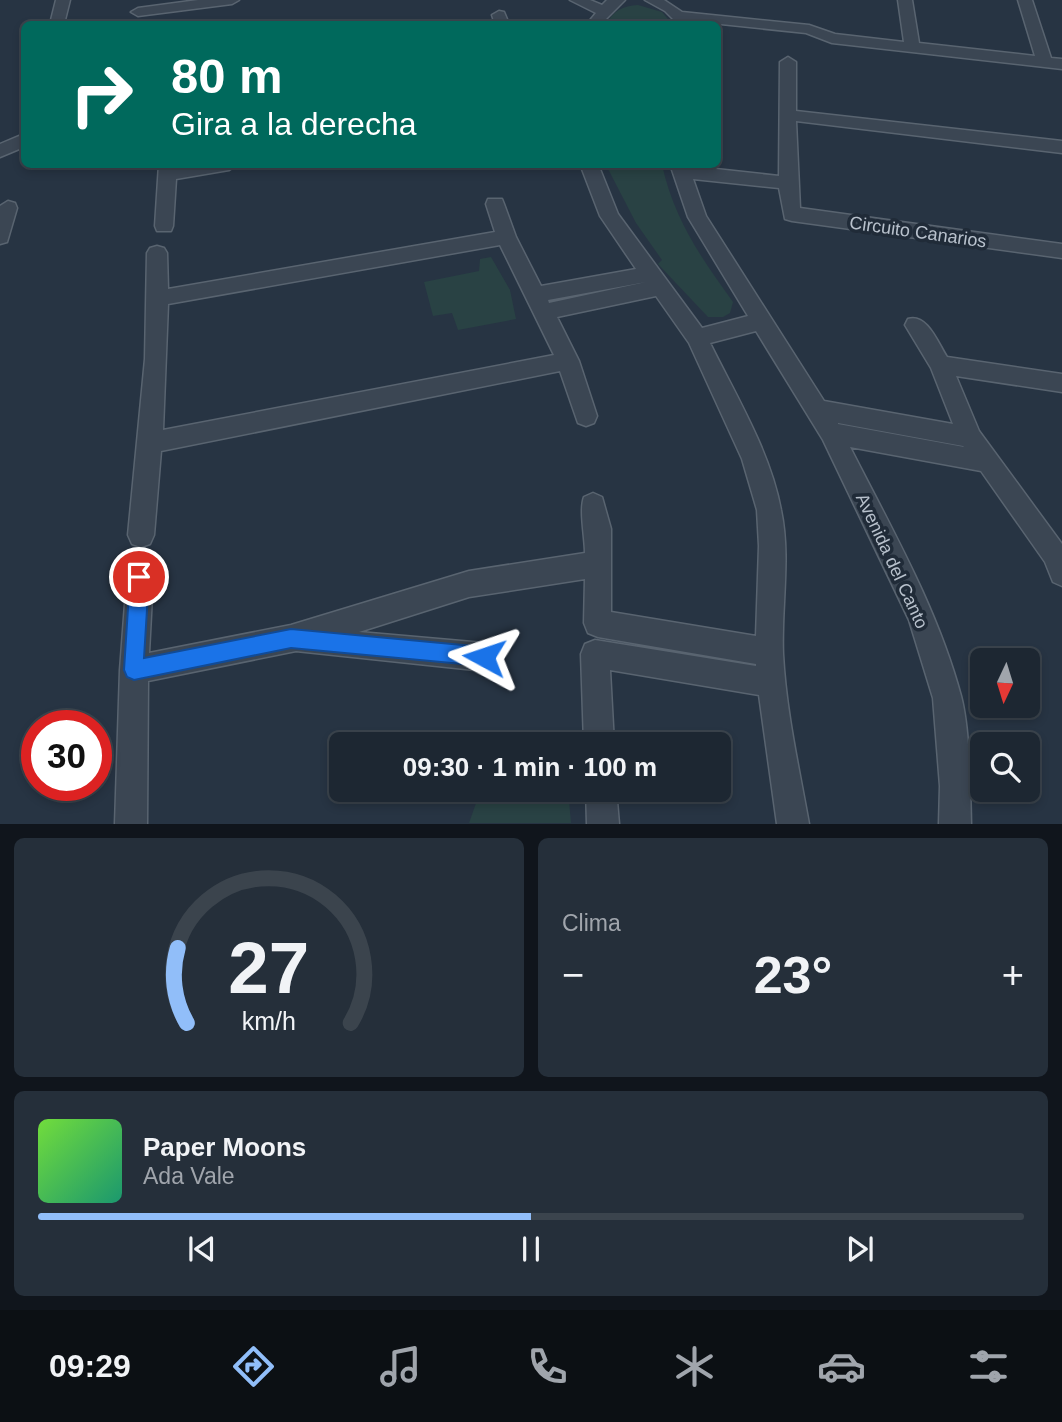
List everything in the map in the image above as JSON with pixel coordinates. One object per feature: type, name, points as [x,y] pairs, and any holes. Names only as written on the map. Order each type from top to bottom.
[{"type":"street","points":[[58,21],[63,0]]},
{"type":"street","points":[[138,12],[177,3],[232,0]]},
{"type":"street","points":[[577,0],[610,3]]},
{"type":"street","points":[[905,0],[912,47]]},
{"type":"street","points":[[1025,0],[1045,62]]},
{"type":"street","points":[[657,1],[683,20]]},
{"type":"street","points":[[596,21],[610,3]]},
{"type":"street","points":[[721,23],[809,29],[832,38]]},
{"type":"street","points":[[721,31],[812,40],[832,38],[1062,64]]},
{"type":"street","points":[[682,174],[789,190],[788,62]]},
{"type":"street","points":[[789,115],[1062,147]]},
{"type":"street","points":[[0,151],[21,141]]},
{"type":"street","points":[[591,168],[609,216],[697,338],[754,459],[769,510],[772,546],[769,652],[771,683],[793,824]]},
{"type":"street","points":[[164,226],[167,169]]},
{"type":"street","name":"Avenida del Canto","points":[[682,174],[697,217],[831,433],[921,616],[947,698],[956,824]]},
{"type":"street","name":"Circuito Canarios","points":[[789,190],[789,209],[792,214],[799,216],[1062,251]]},
{"type":"street","points":[[495,204],[506,237],[568,361],[586,416]]},
{"type":"street","points":[[0,237],[8,208]]},
{"type":"street","points":[[159,298],[506,237]]},
{"type":"street","points":[[141,535],[151,443],[159,298],[157,253]]},
{"type":"street","points":[[539,304],[656,280]]},
{"type":"street","points":[[697,338],[762,321]]},
{"type":"street","points":[[915,325],[940,365],[970,438],[1059,560]]},
{"type":"street","points":[[151,443],[568,361]]},
{"type":"street","points":[[940,365],[1062,383]]},
{"type":"street","points":[[818,411],[970,438]]},
{"type":"street","points":[[831,433],[988,463]]},
{"type":"street","points":[[593,505],[598,529],[598,623],[769,652]]},
{"type":"street","points":[[134,670],[291,639],[468,584],[596,564]]},
{"type":"street","points":[[131,824],[139,577]]},
{"type":"street","points":[[291,639],[484,657]]},
{"type":"street","points":[[598,732],[595,654],[771,683]]},
{"type":"street","points":[[602,802],[603,824]]},
{"type":"green space","points":[[638,5],[662,12],[670,21],[609,21],[619,10]]},
{"type":"green space","points":[[608,168],[663,168],[681,221],[699,253],[733,302],[730,313],[723,317],[708,317],[658,264],[662,260],[636,223]]},
{"type":"green space","points":[[491,257],[510,290],[516,319],[458,330],[452,313],[433,316],[424,282],[479,271],[480,259]]},
{"type":"green space","points":[[476,802],[569,802],[571,823],[469,823]]},
{"type":"route","points":[[139,577],[134,670],[291,639],[484,657]]}]
